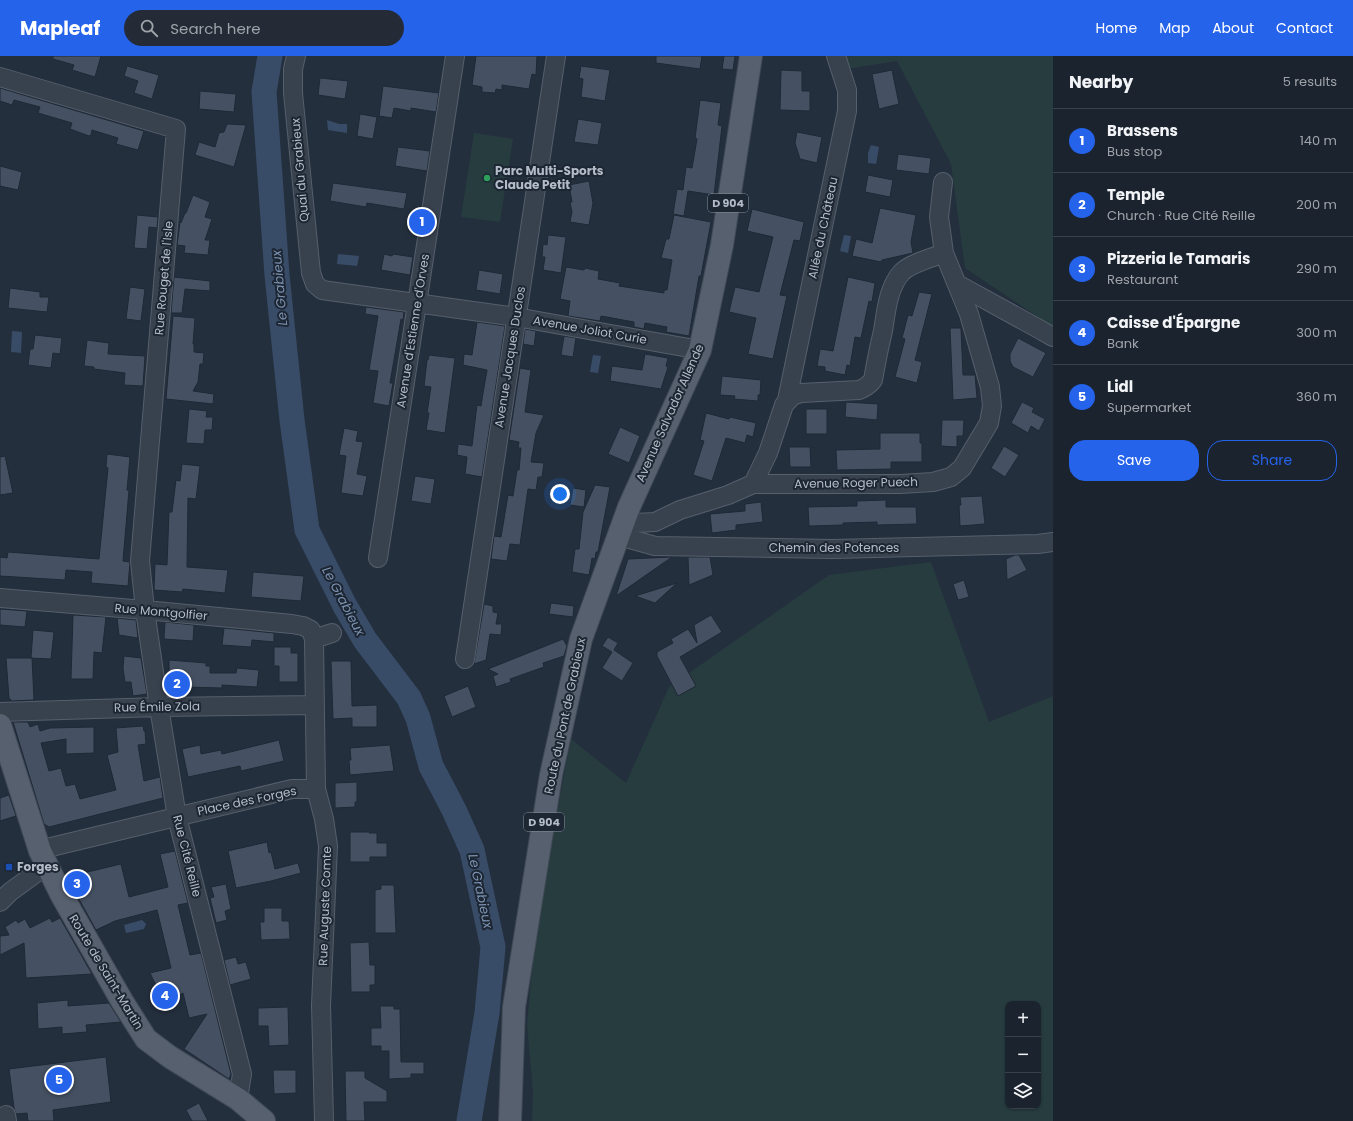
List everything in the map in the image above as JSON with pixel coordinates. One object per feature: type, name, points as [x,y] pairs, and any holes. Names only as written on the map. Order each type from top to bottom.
[{"type":"main road","name":"Avenue Salvador Allende","points":[[619,530],[628,507],[700,350],[722,245],[751,56]]},
{"type":"main road","name":"Route du Pont de Grabieux","points":[[510,1121],[514,1008],[551,775],[581,639],[619,530]]},
{"type":"main road","name":"Route de Saint-Martin","points":[[0,725],[43,858],[61,894],[122,1001],[146,1038],[170,1057],[238,1099],[264,1121]]},
{"type":"street","name":"Quai du Grabieux","points":[[296,56],[293,69],[293,93],[311,273],[315,284]]},
{"type":"street","name":"Avenue d'Estienne d'Orves","points":[[378,558],[455,56]]},
{"type":"street","name":"Avenue Jacques Duclos","points":[[465,659],[556,56]]},
{"type":"street","name":"Allée du Château","points":[[752,484],[768,453],[787,400],[846,111],[847,90],[836,56]]},
{"type":"street","name":"Rue Rouget de l'Isle","points":[[0,77],[176,129],[140,561],[145,610]]},
{"type":"street","name":"Avenue Roger Puech","points":[[619,530],[635,523],[655,522],[680,510],[728,495],[752,484],[901,484],[934,482],[951,477],[962,468],[989,424],[992,406],[990,386],[969,314],[944,253],[939,217],[943,182]]},
{"type":"street","points":[[787,400],[796,394],[859,390],[868,386],[873,380],[888,305],[892,290],[898,278],[902,271],[909,267],[944,253]]},
{"type":"street","name":"Avenue Joliot Curie","points":[[315,284],[322,290],[516,316],[700,350]]},
{"type":"street","points":[[957,284],[1033,325],[1053,338]]},
{"type":"street","name":"Chemin des Potences","points":[[619,530],[630,539],[655,546],[833,550],[1038,544],[1053,542]]},
{"type":"street","name":"Rue Montgolfier","points":[[0,598],[145,610],[303,626],[311,630],[314,639]]},
{"type":"street","name":"Rue Cité Reille","points":[[145,610],[177,817],[242,1074],[238,1099]]},
{"type":"street","points":[[314,639],[332,633]]},
{"type":"street","name":"Rue Auguste Comte","points":[[314,639],[316,789],[324,819],[328,846],[321,1005],[324,1121]]},
{"type":"street","name":"Rue Émile Zola","points":[[0,712],[159,706],[314,705]]},
{"type":"street","name":"Place des Forges","points":[[3,894],[43,858],[47,848],[292,789],[316,789]]},
{"type":"green space","points":[[826,56],[1053,56],[1053,327],[965,268],[951,164],[897,61],[847,69]]},
{"type":"green space","name":"Parc Multi-Sports Claude Petit","points":[[474,133],[513,139],[500,222],[461,217]]},
{"type":"green space","points":[[931,562],[989,722],[1053,696],[1053,1121],[532,1121],[533,1092],[527,1025],[536,923],[571,739],[626,783],[669,687],[829,575]]},
{"type":"water","points":[[327,120],[339,124],[347,124],[347,133],[328,130]]},
{"type":"water","points":[[871,145],[879,147],[876,164],[868,163],[868,153]]},
{"type":"water","points":[[844,235],[851,236],[848,253],[840,251]]},
{"type":"water","points":[[338,254],[359,256],[357,266],[337,264]]},
{"type":"water","points":[[12,331],[22,332],[21,353],[11,352]]},
{"type":"water","points":[[593,355],[601,356],[598,373],[590,372]]},
{"type":"water","points":[[142,920],[146,924],[144,929],[126,933],[124,925]]},
{"type":"building","points":[[53,56],[101,56],[95,77],[72,70],[74,65],[53,59]]},
{"type":"building","points":[[476,56],[537,56],[536,75],[532,74],[529,89],[502,85],[502,90],[496,89],[495,93],[482,92],[482,87],[472,85]]},
{"type":"building","points":[[656,56],[702,56],[700,69],[656,63]]},
{"type":"building","points":[[724,56],[735,56],[733,70],[722,69]]},
{"type":"building","points":[[127,66],[159,75],[152,99],[134,93],[138,81],[124,76]]},
{"type":"building","points":[[581,66],[610,70],[605,101],[581,97],[583,79],[579,78]]},
{"type":"building","points":[[781,70],[802,71],[802,91],[810,91],[810,111],[780,110]]},
{"type":"building","points":[[892,70],[899,104],[879,109],[872,74]]},
{"type":"building","points":[[320,78],[348,81],[345,99],[318,95]]},
{"type":"building","points":[[383,86],[439,93],[436,112],[411,108],[411,111],[394,108],[392,118],[379,116]]},
{"type":"building","points":[[0,88],[144,131],[138,150],[116,144],[118,138],[92,130],[91,135],[89,136],[70,129],[72,123],[38,113],[40,107],[14,100],[12,105],[0,101]]},
{"type":"building","points":[[200,91],[236,94],[234,112],[199,109]]},
{"type":"building","points":[[700,100],[721,103],[718,125],[722,126],[714,195],[688,191],[684,216],[673,214],[677,189],[683,190],[686,167],[692,168],[697,139],[695,138]]},
{"type":"building","points":[[360,114],[377,117],[373,139],[357,136]]},
{"type":"building","points":[[578,119],[602,123],[598,145],[574,142]]},
{"type":"building","points":[[227,124],[246,125],[234,167],[195,155],[199,142],[215,147],[219,133],[224,132]]},
{"type":"building","points":[[797,132],[822,137],[817,163],[800,159],[795,143]]},
{"type":"building","points":[[398,147],[430,151],[427,171],[395,166]]},
{"type":"building","points":[[898,154],[931,158],[929,174],[896,170]]},
{"type":"building","points":[[0,166],[22,172],[18,190],[0,186]]},
{"type":"building","points":[[868,175],[893,180],[890,197],[865,192]]},
{"type":"building","points":[[589,181],[593,203],[589,225],[570,222],[572,212],[570,202],[572,202],[569,185]]},
{"type":"building","points":[[333,183],[407,193],[404,209],[367,203],[366,207],[330,201]]},
{"type":"building","points":[[193,195],[210,202],[205,217],[212,219],[205,240],[210,240],[208,255],[184,253],[185,246],[177,245],[180,222],[181,223],[186,213]]},
{"type":"building","points":[[880,208],[916,215],[911,242],[913,253],[882,260],[881,262],[852,256],[856,239],[872,243]]},
{"type":"building","points":[[752,209],[804,222],[800,241],[794,240],[780,295],[787,296],[773,359],[748,354],[756,318],[729,312],[735,287],[759,292],[773,237],[747,231]]},
{"type":"building","points":[[137,215],[158,217],[157,228],[149,227],[147,249],[134,248]]},
{"type":"building","points":[[674,215],[711,222],[701,276],[699,276],[689,336],[666,332],[667,327],[645,323],[644,329],[634,327],[634,322],[601,316],[600,321],[568,316],[570,301],[560,299],[566,267],[584,270],[585,268],[599,271],[598,279],[620,283],[619,286],[664,293],[664,290],[667,290],[672,260],[661,258],[666,239],[669,239]]},
{"type":"building","points":[[548,235],[566,237],[561,273],[543,270],[545,257],[542,257],[543,244],[547,245]]},
{"type":"building","points":[[384,254],[413,257],[410,275],[381,270]]},
{"type":"building","points":[[479,270],[503,274],[500,294],[476,290]]},
{"type":"building","points":[[174,277],[210,281],[210,291],[185,289],[182,313],[171,313]]},
{"type":"building","points":[[848,277],[875,283],[872,302],[869,301],[861,338],[855,337],[850,366],[847,365],[845,375],[825,371],[825,367],[817,366],[820,349],[833,351]]},
{"type":"building","points":[[130,287],[145,289],[141,321],[126,319]]},
{"type":"building","points":[[10,288],[40,292],[40,297],[49,297],[47,312],[8,308]]},
{"type":"building","points":[[919,292],[932,294],[915,360],[922,362],[917,383],[895,377],[905,339],[902,338],[908,315],[912,316]]},
{"type":"building","points":[[366,307],[404,312],[403,320],[401,319],[390,383],[393,383],[389,406],[373,403],[378,371],[369,370],[378,316],[365,314]]},
{"type":"building","points":[[173,316],[195,318],[193,344],[194,352],[204,353],[203,364],[200,364],[198,382],[193,391],[214,394],[213,404],[166,399]]},
{"type":"building","points":[[477,322],[505,326],[482,477],[465,474],[467,457],[457,455],[458,444],[472,446],[477,405],[481,406],[487,370],[463,365],[464,354],[472,355]]},
{"type":"building","points":[[950,328],[961,328],[963,375],[975,375],[977,398],[953,400]]},
{"type":"building","points":[[525,329],[536,331],[534,346],[523,344]]},
{"type":"building","points":[[35,335],[62,338],[60,354],[53,353],[51,368],[28,365],[30,349],[33,349]]},
{"type":"building","points":[[564,336],[576,338],[573,357],[561,355]]},
{"type":"building","points":[[1018,338],[1046,353],[1033,377],[1013,367],[1010,361],[1010,354]]},
{"type":"building","points":[[87,340],[109,343],[108,354],[145,356],[143,386],[124,385],[125,373],[94,369],[94,367],[84,366]]},
{"type":"building","points":[[645,354],[668,358],[666,366],[668,367],[661,389],[610,381],[612,366],[642,370]]},
{"type":"building","points":[[429,355],[455,358],[445,433],[426,430],[431,387],[424,386]]},
{"type":"building","points":[[520,368],[531,370],[525,412],[544,415],[536,433],[531,462],[544,463],[542,477],[538,477],[536,490],[528,489],[520,545],[510,544],[507,561],[491,559],[494,536],[501,537],[508,495],[513,496],[517,470],[519,470],[521,448],[518,448],[519,442],[509,440]]},
{"type":"building","points":[[722,376],[761,380],[758,401],[734,399],[735,396],[720,395]]},
{"type":"building","points":[[846,402],[878,404],[877,420],[845,417]]},
{"type":"building","points":[[1022,402],[1034,408],[1032,412],[1045,419],[1039,431],[1031,426],[1028,433],[1011,423]]},
{"type":"building","points":[[189,409],[207,411],[206,417],[213,417],[212,430],[205,430],[204,444],[186,443]]},
{"type":"building","points":[[806,409],[827,409],[827,434],[806,434]]},
{"type":"building","points":[[706,413],[729,419],[730,417],[756,423],[753,437],[747,435],[745,443],[726,438],[712,481],[693,475],[704,441],[700,440]]},
{"type":"building","points":[[942,420],[964,420],[963,436],[957,436],[957,447],[941,446]]},
{"type":"building","points":[[620,427],[640,436],[629,463],[608,454]]},
{"type":"building","points":[[344,428],[358,431],[356,441],[363,442],[357,474],[367,476],[363,496],[341,493],[346,456],[339,455]]},
{"type":"building","points":[[880,433],[920,433],[920,443],[922,443],[922,462],[891,462],[891,469],[837,470],[836,450],[880,449]]},
{"type":"building","points":[[1004,446],[1019,455],[1005,477],[991,468]]},
{"type":"building","points":[[789,447],[810,447],[811,467],[790,467]]},
{"type":"building","points":[[107,454],[130,457],[127,490],[129,490],[123,561],[130,562],[128,586],[91,583],[92,572],[66,570],[65,580],[0,576],[0,557],[7,558],[8,552],[99,559],[108,468],[106,467]]},
{"type":"building","points":[[5,456],[13,493],[0,495],[0,457]]},
{"type":"building","points":[[182,464],[200,466],[196,499],[188,498],[187,567],[228,570],[225,593],[183,589],[182,592],[154,590],[155,564],[167,565],[169,512],[172,512],[176,480],[180,481]]},
{"type":"building","points":[[415,476],[435,479],[431,504],[411,501]]},
{"type":"building","points":[[595,485],[610,487],[598,552],[596,552],[595,559],[592,558],[589,575],[572,572],[575,549],[579,549],[583,512]]},
{"type":"building","points":[[573,488],[586,490],[584,507],[570,505]]},
{"type":"building","points":[[982,496],[985,524],[960,526],[960,497]]},
{"type":"building","points":[[886,500],[886,507],[916,507],[917,524],[877,525],[877,522],[809,526],[808,507],[857,506],[857,501]]},
{"type":"building","points":[[761,502],[763,522],[736,525],[736,530],[712,533],[710,514],[745,511],[745,504]]},
{"type":"building","points":[[1019,555],[1027,570],[1007,580],[1006,559]]},
{"type":"building","points":[[672,557],[616,596],[628,559]]},
{"type":"building","points":[[688,557],[710,557],[713,575],[689,585]]},
{"type":"building","points":[[253,572],[304,576],[301,601],[251,597]]},
{"type":"building","points":[[964,580],[969,597],[958,600],[953,584]]},
{"type":"building","points":[[677,583],[655,603],[635,596]]},
{"type":"building","points":[[551,603],[574,606],[573,617],[549,614]]},
{"type":"building","points":[[484,604],[493,606],[493,612],[498,613],[496,624],[502,624],[501,635],[490,634],[486,660],[474,664]]},
{"type":"building","points":[[0,609],[27,611],[25,627],[0,625]]},
{"type":"building","points":[[73,615],[106,617],[102,653],[94,652],[93,679],[71,679]]},
{"type":"building","points":[[711,615],[722,632],[680,657],[696,686],[678,696],[657,656],[657,652],[673,643],[671,639],[688,629],[697,643],[694,625]]},
{"type":"building","points":[[117,618],[136,620],[138,638],[119,635]]},
{"type":"building","points":[[165,622],[194,625],[193,641],[164,639]]},
{"type":"building","points":[[224,628],[274,633],[274,642],[252,640],[251,647],[222,645]]},
{"type":"building","points":[[33,630],[54,632],[51,659],[31,658]]},
{"type":"building","points":[[608,637],[618,643],[614,650],[633,663],[622,681],[602,668],[612,652],[602,646]]},
{"type":"building","points":[[563,639],[567,646],[564,656],[543,663],[544,667],[510,679],[511,682],[496,687],[493,676],[498,674],[488,669]]},
{"type":"building","points":[[274,647],[291,647],[291,653],[298,653],[298,682],[279,682],[279,666],[274,666]]},
{"type":"building","points":[[124,656],[141,658],[147,694],[133,696],[131,682],[125,682],[123,668]]},
{"type":"building","points":[[6,658],[32,658],[34,700],[12,701],[9,698]]},
{"type":"building","points":[[169,660],[206,663],[206,666],[210,666],[210,673],[236,673],[237,668],[259,670],[257,687],[222,685],[222,688],[185,687],[185,691],[169,690]]},
{"type":"building","points":[[331,661],[351,661],[352,706],[377,705],[377,727],[352,727],[352,718],[333,719]]},
{"type":"building","points":[[468,686],[476,707],[452,717],[444,696]]},
{"type":"building","points":[[13,722],[28,722],[30,727],[38,724],[40,731],[50,728],[94,727],[94,753],[66,754],[66,739],[41,743],[49,771],[61,768],[66,786],[75,784],[80,799],[116,790],[107,755],[118,752],[116,728],[143,726],[146,744],[138,745],[144,781],[160,777],[163,798],[49,827],[44,824]]},
{"type":"building","points":[[279,740],[284,761],[241,771],[240,766],[188,777],[182,749],[200,745],[201,754],[221,750],[222,754]]},
{"type":"building","points":[[390,745],[394,771],[350,775],[350,748]]},
{"type":"building","points":[[357,782],[357,802],[355,802],[355,807],[335,808],[335,783]]},
{"type":"building","points":[[9,795],[16,816],[0,821],[0,798]]},
{"type":"building","points":[[350,832],[377,833],[377,843],[387,843],[387,857],[370,857],[370,862],[350,862]]},
{"type":"building","points":[[267,842],[269,853],[271,852],[275,869],[298,863],[301,873],[236,888],[228,851]]},
{"type":"building","points":[[175,851],[188,903],[178,905],[190,955],[201,953],[231,1074],[229,1079],[184,1049],[207,1014],[189,1018],[183,993],[165,1004],[150,973],[171,968],[157,910],[115,921],[96,930],[69,881],[71,876],[121,864],[129,897],[168,887],[160,854]]},
{"type":"building","points":[[226,884],[231,909],[225,911],[227,920],[216,923],[210,898],[214,897],[211,887]]},
{"type":"building","points":[[381,885],[394,885],[396,933],[375,933],[375,890],[381,889]]},
{"type":"building","points":[[264,908],[282,908],[282,921],[289,921],[290,939],[261,940],[260,922],[264,922]]},
{"type":"building","points":[[50,918],[52,922],[60,918],[92,974],[26,978],[24,943],[0,955],[0,936],[9,935],[5,927],[16,920],[18,923],[25,919],[30,928]]},
{"type":"building","points":[[369,942],[370,965],[375,965],[375,985],[370,985],[370,992],[351,992],[350,943]]},
{"type":"building","points":[[236,957],[238,964],[246,962],[251,979],[230,985],[224,960]]},
{"type":"building","points":[[68,1000],[68,1006],[109,1003],[121,1022],[86,1025],[87,1032],[62,1034],[62,1027],[38,1029],[37,1003]]},
{"type":"building","points":[[380,1006],[394,1006],[394,1009],[400,1009],[401,1062],[424,1062],[424,1074],[411,1074],[411,1078],[389,1079],[389,1051],[381,1051],[381,1046],[371,1046],[371,1028],[381,1028]]},
{"type":"building","points":[[288,1007],[289,1045],[269,1046],[268,1026],[258,1026],[258,1008]]},
{"type":"building","points":[[106,1057],[111,1102],[53,1110],[54,1121],[28,1121],[27,1113],[16,1114],[9,1069]]},
{"type":"building","points":[[273,1070],[296,1070],[296,1093],[274,1094]]},
{"type":"building","points":[[345,1071],[365,1071],[365,1078],[387,1091],[387,1102],[364,1102],[365,1121],[346,1121]]},
{"type":"building","points":[[199,1103],[208,1121],[192,1121],[186,1110]]},
{"type":"waterway","name":"Le Grabieux","points":[[270,56],[264,92],[277,275],[292,420],[307,530],[345,606],[365,640],[409,698],[418,718],[431,766],[454,810],[472,850],[493,947],[487,1013],[469,1121]]},
{"type":"place","name":"Parc Multi-Sports Claude Petit","points":[[487,178]]},
{"type":"place","name":"Brassens","points":[[422,222]]},
{"type":"place","name":"Temple","points":[[177,684]]},
{"type":"place","name":"Forges","points":[[9,867]]},
{"type":"place","name":"Pizzeria le Tamaris","points":[[77,884]]},
{"type":"place","name":"Caisse d'Épargne","points":[[165,996]]},
{"type":"place","name":"Lidl","points":[[59,1080]]}]
